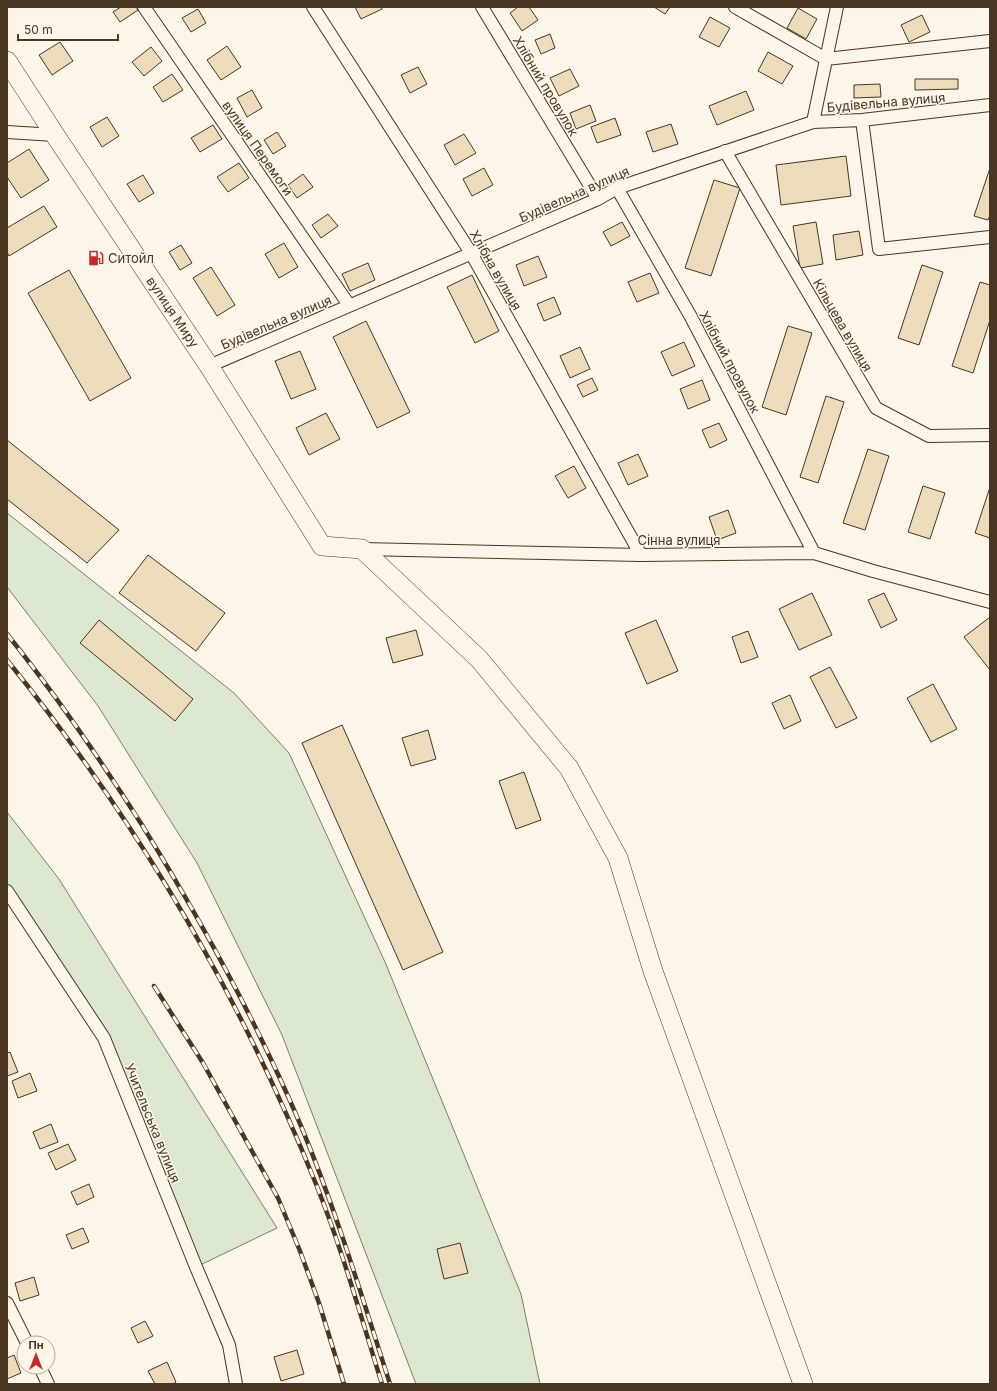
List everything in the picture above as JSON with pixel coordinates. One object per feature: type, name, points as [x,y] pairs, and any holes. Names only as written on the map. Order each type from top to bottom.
[{"type":"main road","name":"вулиця Миру","points":[[7,61],[209,366],[322,546],[362,549]]},
{"type":"main road","points":[[362,549],[479,659],[568,768],[618,858],[653,971],[803,1384]]},
{"type":"street","name":"вулиця Перемоги","points":[[144,7],[349,305]]},
{"type":"street","name":"Хлібна вулиця","points":[[313,7],[471,253],[641,555]]},
{"type":"street","name":"Хлібний провулок","points":[[482,7],[598,199]]},
{"type":"street","points":[[736,7],[826,59],[990,41]]},
{"type":"street","points":[[813,122],[837,7]]},
{"type":"street","name":"Будівельна вулиця","points":[[209,366],[598,199],[616,188],[725,151],[813,122],[862,120],[990,105]]},
{"type":"street","points":[[862,120],[879,249],[990,237]]},
{"type":"street","points":[[7,132],[55,135]]},
{"type":"street","name":"Кільцева вулиця","points":[[725,151],[876,408],[929,436],[990,436]]},
{"type":"street","name":"Хлібний провулок","points":[[616,188],[691,317],[814,553]]},
{"type":"street","name":"Сінна вулиця","points":[[362,549],[641,555],[814,553],[873,571],[990,602]]},
{"type":"street","name":"Учительська вулиця","points":[[7,891],[104,1038],[229,1345],[236,1384]]},
{"type":"street","points":[[7,1303],[23,1335]]},
{"type":"green space","points":[[7,513],[234,693],[289,753],[385,962],[521,1294],[540,1384],[416,1384],[282,1035],[197,863],[98,706],[7,587]]},
{"type":"green space","points":[[7,812],[59,879],[277,1228],[196,1267],[104,1038],[7,891]]},
{"type":"building","points":[[121,7],[136,7],[138,10],[120,22],[113,12]]},
{"type":"building","points":[[355,7],[381,7],[382,9],[361,19]]},
{"type":"building","points":[[518,7],[529,7],[538,20],[522,31],[510,13]]},
{"type":"building","points":[[654,7],[670,7],[665,14]]},
{"type":"building","points":[[798,8],[817,19],[806,39],[787,28]]},
{"type":"building","points":[[198,9],[206,23],[191,32],[182,18]]},
{"type":"building","points":[[922,15],[930,32],[909,42],[901,25]]},
{"type":"building","points":[[710,17],[730,28],[719,47],[699,37]]},
{"type":"building","points":[[550,34],[555,48],[541,54],[535,40]]},
{"type":"building","points":[[60,42],[73,61],[52,75],[39,55]]},
{"type":"building","points":[[227,46],[241,67],[221,80],[207,60]]},
{"type":"building","points":[[151,47],[162,61],[144,76],[132,62]]},
{"type":"building","points":[[768,52],[793,66],[782,84],[758,71]]},
{"type":"building","points":[[418,67],[427,84],[410,93],[401,75]]},
{"type":"building","points":[[570,69],[579,86],[559,96],[550,78]]},
{"type":"building","points":[[172,74],[183,90],[163,102],[153,87]]},
{"type":"building","points":[[915,79],[958,79],[958,89],[915,90]]},
{"type":"building","points":[[880,84],[881,97],[854,98],[854,85]]},
{"type":"building","points":[[252,90],[262,108],[247,117],[237,98]]},
{"type":"building","points":[[746,91],[754,110],[717,125],[709,106]]},
{"type":"building","points":[[590,105],[596,121],[576,129],[570,113]]},
{"type":"building","points":[[107,117],[119,136],[102,147],[90,127]]},
{"type":"building","points":[[615,118],[621,135],[597,143],[591,127]]},
{"type":"building","points":[[671,124],[678,144],[653,152],[646,132]]},
{"type":"building","points":[[213,125],[222,139],[200,152],[191,138]]},
{"type":"building","points":[[277,132],[286,146],[273,154],[264,140]]},
{"type":"building","points":[[464,134],[476,153],[455,165],[444,145]]},
{"type":"building","points":[[29,149],[49,180],[21,198],[7,177],[7,163]]},
{"type":"building","points":[[846,156],[851,196],[781,205],[776,165]]},
{"type":"building","points":[[239,163],[249,178],[228,192],[217,177]]},
{"type":"building","points":[[484,168],[493,185],[472,196],[463,179]]},
{"type":"building","points":[[990,168],[990,215],[988,220],[974,216]]},
{"type":"building","points":[[303,174],[313,187],[297,198],[288,185]]},
{"type":"building","points":[[143,175],[154,193],[139,202],[127,184]]},
{"type":"building","points":[[714,180],[740,188],[711,276],[685,268]]},
{"type":"building","points":[[44,206],[57,227],[9,256],[7,252],[7,228]]},
{"type":"building","points":[[328,214],[338,226],[321,238],[312,225]]},
{"type":"building","points":[[622,222],[630,236],[611,246],[603,232]]},
{"type":"building","points":[[816,222],[823,264],[800,268],[793,226]]},
{"type":"building","points":[[859,231],[863,255],[836,260],[833,235]]},
{"type":"building","points":[[284,243],[298,267],[279,278],[265,254]]},
{"type":"building","points":[[181,245],[192,263],[180,270],[169,252]]},
{"type":"building","points":[[538,256],[547,277],[524,286],[516,265]]},
{"type":"building","points":[[368,263],[375,280],[350,291],[342,274]]},
{"type":"building","points":[[922,265],[943,272],[919,345],[898,338]]},
{"type":"building","points":[[211,267],[235,305],[217,316],[193,278]]},
{"type":"building","points":[[69,270],[131,378],[90,401],[28,293]]},
{"type":"building","points":[[650,273],[659,293],[637,302],[628,282]]},
{"type":"building","points":[[472,275],[499,331],[475,343],[447,287]]},
{"type":"building","points":[[980,282],[990,285],[990,320],[973,373],[952,366]]},
{"type":"building","points":[[554,297],[561,314],[544,321],[537,304]]},
{"type":"building","points":[[366,321],[410,412],[377,428],[333,337]]},
{"type":"building","points":[[788,326],[812,333],[786,415],[762,407]]},
{"type":"building","points":[[684,342],[695,366],[672,376],[661,352]]},
{"type":"building","points":[[580,347],[590,369],[570,378],[560,356]]},
{"type":"building","points":[[300,351],[316,389],[291,399],[275,361]]},
{"type":"building","points":[[592,378],[598,390],[583,397],[577,385]]},
{"type":"building","points":[[702,380],[710,400],[688,409],[680,389]]},
{"type":"building","points":[[826,396],[844,402],[818,483],[800,477]]},
{"type":"building","points":[[326,413],[340,439],[309,455],[296,428]]},
{"type":"building","points":[[719,423],[727,440],[710,448],[702,430]]},
{"type":"building","points":[[7,440],[119,530],[87,563],[7,499]]},
{"type":"building","points":[[868,449],[889,456],[865,530],[843,523]]},
{"type":"building","points":[[638,454],[648,476],[628,485],[618,463]]},
{"type":"building","points":[[574,466],[586,488],[568,498],[555,476]]},
{"type":"building","points":[[923,486],[945,493],[930,539],[908,532]]},
{"type":"building","points":[[990,487],[990,538],[975,533]]},
{"type":"building","points":[[728,510],[736,533],[717,540],[709,517]]},
{"type":"building","points":[[148,555],[225,613],[196,651],[119,593]]},
{"type":"building","points":[[812,593],[832,635],[799,650],[779,609]]},
{"type":"building","points":[[884,593],[897,620],[881,628],[868,600]]},
{"type":"building","points":[[990,617],[990,670],[964,637]]},
{"type":"building","points":[[99,620],[193,699],[175,721],[80,643]]},
{"type":"building","points":[[656,620],[678,671],[647,684],[625,633]]},
{"type":"building","points":[[416,630],[423,655],[393,663],[386,638]]},
{"type":"building","points":[[748,631],[758,657],[741,663],[732,637]]},
{"type":"building","points":[[830,667],[857,718],[836,728],[810,677]]},
{"type":"building","points":[[933,684],[957,729],[931,742],[907,698]]},
{"type":"building","points":[[790,695],[801,721],[784,729],[772,703]]},
{"type":"building","points":[[342,725],[443,952],[403,970],[302,743]]},
{"type":"building","points":[[428,730],[436,759],[411,766],[402,738]]},
{"type":"building","points":[[524,772],[541,820],[516,829],[499,781]]},
{"type":"building","points":[[10,1052],[18,1072],[7,1076],[7,1053]]},
{"type":"building","points":[[30,1073],[37,1091],[18,1098],[12,1081]]},
{"type":"building","points":[[51,1124],[58,1142],[40,1149],[33,1132]]},
{"type":"building","points":[[68,1144],[76,1160],[56,1170],[48,1153]]},
{"type":"building","points":[[89,1184],[94,1197],[77,1205],[71,1192]]},
{"type":"building","points":[[83,1228],[89,1242],[72,1249],[66,1235]]},
{"type":"building","points":[[460,1243],[468,1273],[444,1279],[437,1249]]},
{"type":"building","points":[[34,1277],[39,1295],[20,1301],[15,1283]]},
{"type":"building","points":[[145,1321],[153,1336],[138,1343],[131,1328]]},
{"type":"building","points":[[297,1350],[304,1374],[281,1381],[274,1357]]},
{"type":"building","points":[[14,1355],[16,1360],[16,1375],[7,1379],[7,1358]]},
{"type":"building","points":[[167,1362],[176,1382],[173,1384],[155,1384],[148,1371]]},
{"type":"railway","points":[[7,634],[43,680],[77,728],[142,825],[186,898],[228,973],[284,1087],[314,1158],[348,1254],[390,1384]]},
{"type":"railway","points":[[7,660],[54,720],[99,782],[141,845],[181,910],[219,977],[254,1045],[316,1184],[343,1258],[382,1384]]},
{"type":"railway","points":[[154,986],[203,1063],[278,1198],[300,1251],[319,1303],[344,1384]]},
{"type":"place","name":"Ситойл","points":[[96,258]]}]
